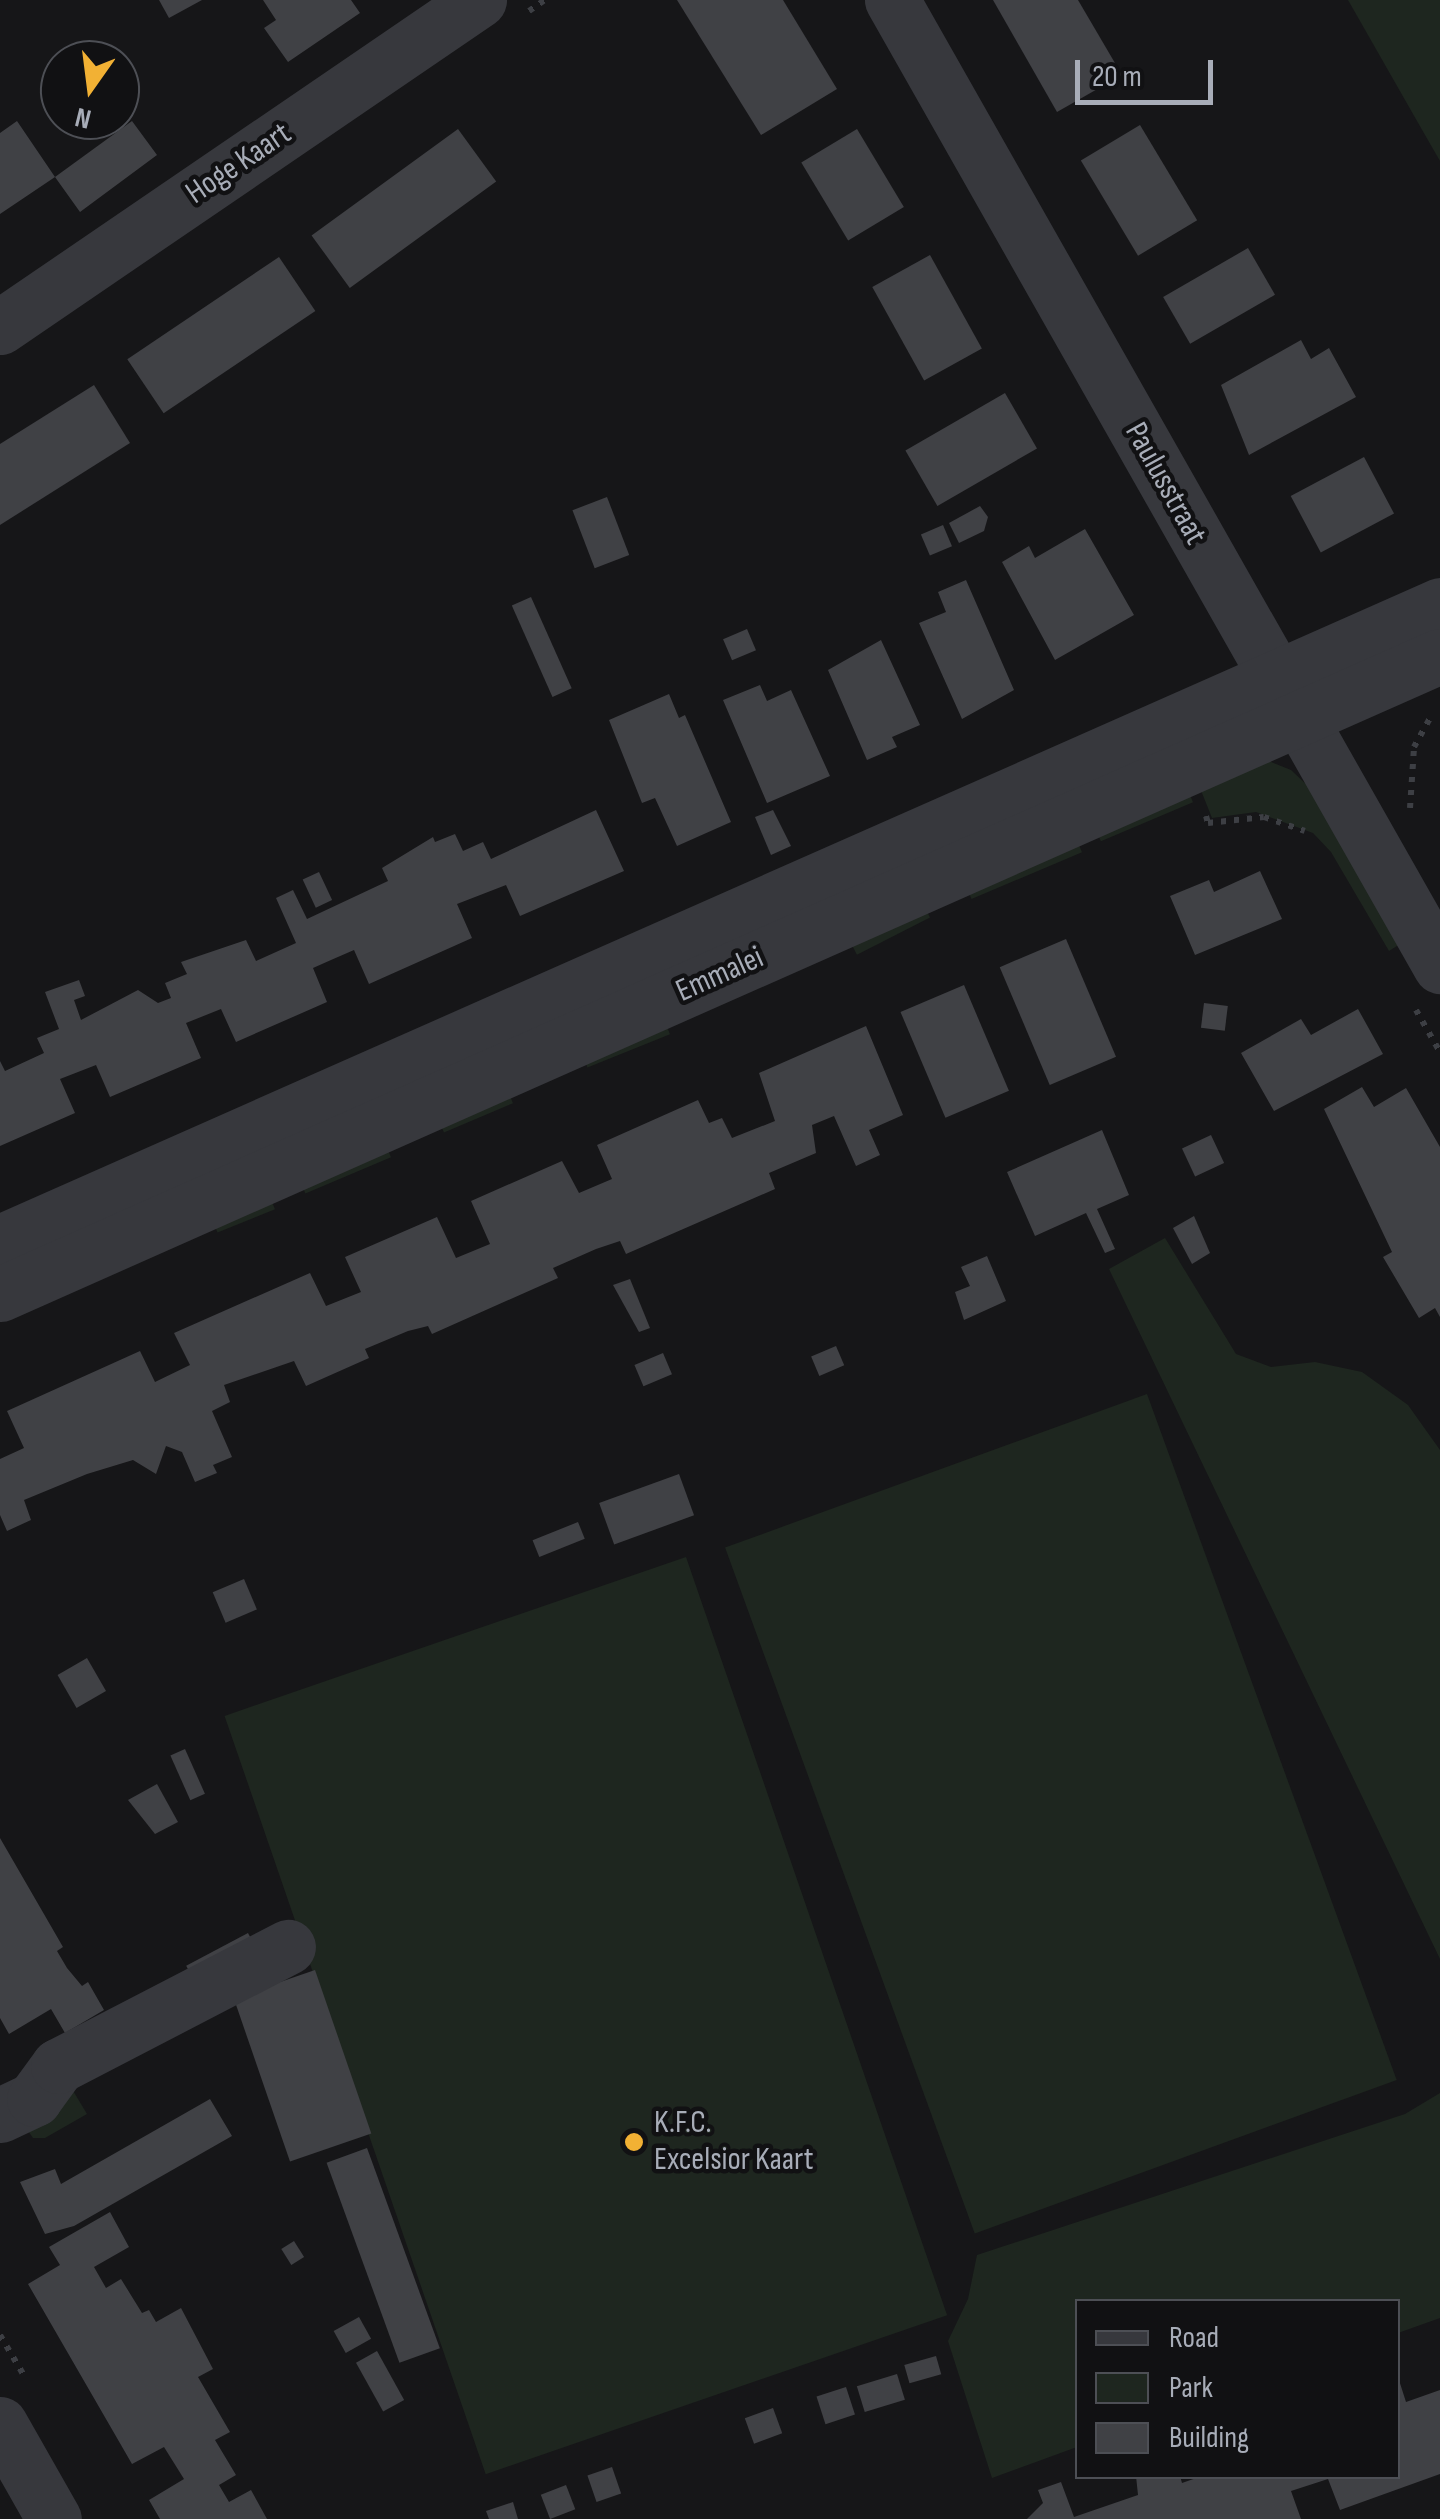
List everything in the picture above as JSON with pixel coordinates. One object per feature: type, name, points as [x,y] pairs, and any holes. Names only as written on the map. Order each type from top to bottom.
[{"type":"street","name":"Hoge Kaart","points":[[0,327],[479,0]]},
{"type":"street","name":"Paulusstraat","points":[[892,0],[1287,698],[1424,981]]},
{"type":"street","name":"Emmalei","points":[[0,1294],[1287,698],[1440,606]]},
{"type":"street","name":"Emmalei","points":[[0,1242],[1287,698],[1434,681]]},
{"type":"street","points":[[0,2115],[34,2098],[58,2066],[288,1947]]},
{"type":"street","points":[[0,2424],[54,2519]]},
{"type":"path","points":[[1413,823],[1409,767],[1422,730],[1434,719],[1434,681]]},
{"type":"path","points":[[1201,804],[1208,822],[1264,817],[1314,838]]},
{"type":"path","points":[[1424,981],[1440,1052]]},
{"type":"green space","points":[[1348,0],[1440,0],[1440,161],[1421,128]]},
{"type":"green space","points":[[1266,760],[1291,770],[1309,787],[1400,944],[1389,951],[1331,852],[1313,833],[1256,812],[1212,818],[1196,778]]},
{"type":"green space","points":[[1184,781],[1193,802],[1101,841],[1092,820]]},
{"type":"green space","points":[[1073,831],[1082,852],[972,899],[963,878]]},
{"type":"green space","points":[[920,898],[930,918],[857,955],[847,935]]},
{"type":"green space","points":[[661,1012],[670,1034],[587,1068],[578,1045]]},
{"type":"green space","points":[[504,1082],[513,1103],[444,1132],[435,1111]]},
{"type":"green space","points":[[382,1136],[391,1157],[305,1194],[296,1172]]},
{"type":"green space","points":[[266,1187],[275,1209],[218,1232],[209,1210]]},
{"type":"green space","points":[[1165,1238],[1236,1354],[1271,1367],[1315,1362],[1362,1372],[1408,1405],[1440,1450],[1440,1959],[1109,1269]]},
{"type":"green space","points":[[1147,1394],[1397,2080],[975,2234],[725,1548]]},
{"type":"green space","name":"K.F.C. Excelsior Kaart","points":[[686,1557],[947,2315],[486,2474],[225,1716]]},
{"type":"green space","points":[[66,2079],[87,2114],[45,2138],[33,2138],[26,2128]]},
{"type":"green space","points":[[1440,2093],[1440,2318],[1400,2332],[1400,2299],[1075,2299],[1075,2448],[992,2478],[948,2341],[968,2299],[977,2255],[1405,2114]]},
{"type":"building","points":[[159,0],[202,0],[169,18]]},
{"type":"building","points":[[263,0],[351,0],[360,13],[288,62],[264,28],[276,20]]},
{"type":"building","points":[[677,0],[783,0],[837,89],[761,135]]},
{"type":"building","points":[[993,0],[1078,0],[1122,75],[1057,112]]},
{"type":"building","points":[[17,121],[55,177],[0,214],[0,133]]},
{"type":"building","points":[[1140,125],[1197,220],[1138,256],[1081,161]]},
{"type":"building","points":[[458,129],[496,182],[350,288],[312,235]]},
{"type":"building","points":[[857,129],[904,207],[848,240],[801,162]]},
{"type":"building","points":[[140,132],[157,155],[80,212],[55,177],[106,140],[140,140]]},
{"type":"building","points":[[1248,248],[1275,295],[1190,344],[1163,297]]},
{"type":"building","points":[[930,255],[982,349],[924,381],[872,287]]},
{"type":"building","points":[[279,257],[315,311],[164,413],[127,359]]},
{"type":"building","points":[[1301,340],[1311,359],[1329,348],[1356,397],[1249,455],[1221,385]]},
{"type":"building","points":[[94,385],[130,443],[0,525],[0,444]]},
{"type":"building","points":[[1005,393],[1037,448],[937,506],[905,450]]},
{"type":"building","points":[[1364,457],[1394,514],[1321,552],[1291,496]]},
{"type":"building","points":[[607,497],[629,555],[595,568],[572,510]]},
{"type":"building","points":[[980,506],[988,517],[984,531],[959,543],[949,523]]},
{"type":"building","points":[[943,525],[952,546],[930,556],[921,534]]},
{"type":"building","points":[[1085,529],[1134,615],[1055,660],[1002,562],[1029,546],[1035,558]]},
{"type":"building","points":[[966,580],[1014,690],[962,719],[919,623],[946,612],[938,592]]},
{"type":"building","points":[[531,597],[572,688],[552,697],[512,606]]},
{"type":"building","points":[[747,629],[756,650],[732,660],[723,639]]},
{"type":"building","points":[[881,640],[920,725],[892,737],[897,747],[867,760],[828,670]]},
{"type":"building","points":[[760,685],[767,701],[791,690],[830,776],[767,803],[723,700]]},
{"type":"building","points":[[669,694],[679,718],[685,715],[731,822],[677,846],[655,798],[642,803],[609,720]]},
{"type":"building","points":[[596,810],[624,871],[520,916],[506,885],[457,904],[472,938],[369,984],[354,950],[331,960],[313,968],[327,1002],[236,1042],[221,1009],[186,1023],[201,1058],[110,1097],[96,1065],[60,1079],[75,1113],[0,1146],[0,1061],[5,1071],[44,1053],[37,1038],[59,1029],[45,992],[79,980],[85,996],[74,1000],[81,1020],[138,990],[158,1003],[171,998],[165,983],[187,974],[181,962],[246,940],[256,961],[296,943],[276,898],[293,890],[307,919],[388,881],[382,868],[433,837],[435,842],[455,834],[463,851],[483,842],[491,859]]},
{"type":"building","points":[[773,810],[791,846],[771,855],[755,817]]},
{"type":"building","points":[[1260,871],[1282,919],[1195,955],[1170,896],[1209,880],[1214,892]]},
{"type":"building","points":[[319,872],[332,900],[316,908],[303,880]]},
{"type":"building","points":[[1066,939],[1116,1057],[1050,1085],[1000,967]]},
{"type":"building","points":[[964,985],[1009,1091],[945,1118],[900,1012]]},
{"type":"building","points":[[1204,1003],[1228,1006],[1225,1031],[1201,1028]]},
{"type":"building","points":[[1358,1009],[1383,1054],[1274,1111],[1241,1053],[1301,1019],[1311,1035]]},
{"type":"building","points":[[866,1026],[903,1115],[869,1130],[880,1155],[856,1166],[834,1116],[812,1125],[816,1153],[769,1173],[775,1189],[626,1254],[620,1241],[596,1249],[553,1268],[558,1278],[432,1334],[428,1326],[365,1349],[369,1358],[306,1386],[294,1361],[224,1385],[230,1402],[212,1411],[232,1457],[213,1465],[217,1473],[195,1482],[182,1452],[166,1446],[156,1474],[133,1460],[87,1474],[24,1500],[31,1520],[7,1531],[0,1515],[0,1459],[24,1448],[7,1411],[140,1351],[155,1382],[190,1365],[174,1333],[310,1273],[326,1306],[361,1292],[345,1257],[437,1217],[456,1258],[490,1244],[471,1201],[562,1161],[579,1193],[612,1179],[597,1145],[698,1100],[709,1123],[722,1118],[732,1138],[775,1121],[759,1073]]},
{"type":"building","points":[[1362,1087],[1374,1107],[1406,1088],[1440,1147],[1440,1317],[1435,1308],[1419,1318],[1383,1257],[1392,1252],[1324,1109]]},
{"type":"building","points":[[1102,1130],[1129,1195],[1097,1209],[1115,1249],[1105,1253],[1086,1213],[1035,1236],[1007,1172]]},
{"type":"building","points":[[1211,1135],[1224,1163],[1195,1177],[1182,1149]]},
{"type":"building","points":[[1194,1216],[1210,1253],[1192,1264],[1173,1228]]},
{"type":"building","points":[[987,1256],[1006,1301],[964,1320],[955,1292],[970,1286],[961,1267]]},
{"type":"building","points":[[630,1279],[650,1328],[639,1332],[613,1285]]},
{"type":"building","points":[[836,1346],[844,1365],[819,1376],[811,1357]]},
{"type":"building","points":[[663,1353],[672,1374],[643,1386],[634,1365]]},
{"type":"building","points":[[679,1474],[694,1515],[614,1544],[599,1503]]},
{"type":"building","points":[[578,1522],[585,1539],[539,1557],[533,1540]]},
{"type":"building","points":[[244,1579],[257,1609],[226,1623],[213,1592]]},
{"type":"building","points":[[87,1658],[106,1691],[77,1708],[58,1675]]},
{"type":"building","points":[[185,1749],[205,1794],[190,1800],[170,1756]]},
{"type":"building","points":[[157,1784],[178,1822],[155,1834],[128,1800]]},
{"type":"building","points":[[0,1838],[63,1947],[57,1951],[67,1968],[82,1986],[88,1982],[104,2010],[65,2033],[51,2009],[9,2034],[0,2018]]},
{"type":"building","points":[[248,1933],[255,1946],[193,1979],[186,1966]]},
{"type":"building","points":[[315,1970],[371,2134],[290,2162],[234,1998]]},
{"type":"building","points":[[210,2099],[232,2136],[74,2226],[45,2234],[20,2182],[55,2169],[61,2184]]},
{"type":"building","points":[[367,2148],[440,2348],[399,2363],[327,2163]]},
{"type":"building","points":[[110,2212],[129,2247],[94,2267],[106,2288],[121,2279],[142,2313],[149,2310],[156,2322],[181,2308],[213,2369],[198,2377],[230,2432],[215,2440],[236,2475],[219,2485],[229,2502],[251,2490],[267,2519],[160,2519],[149,2500],[184,2479],[164,2447],[132,2464],[28,2284],[60,2265],[49,2247]]},
{"type":"building","points":[[294,2241],[304,2257],[291,2265],[281,2249]]},
{"type":"building","points":[[359,2317],[371,2339],[346,2353],[334,2331]]},
{"type":"building","points":[[377,2351],[404,2400],[383,2412],[356,2363]]},
{"type":"building","points":[[936,2356],[941,2374],[910,2383],[904,2365]]},
{"type":"building","points":[[897,2374],[905,2400],[865,2412],[857,2386]]},
{"type":"building","points":[[1400,2383],[1406,2402],[1440,2390],[1440,2474],[1340,2510],[1328,2479],[1400,2479]]},
{"type":"building","points":[[846,2387],[855,2415],[825,2424],[817,2397]]},
{"type":"building","points":[[773,2408],[782,2433],[754,2444],[745,2418]]},
{"type":"building","points":[[612,2467],[621,2493],[597,2502],[587,2475]]},
{"type":"building","points":[[1136,2479],[1181,2479],[1182,2483],[1193,2479],[1328,2479],[1291,2491],[1301,2519],[1027,2519],[1043,2503],[1038,2490],[1061,2482],[1074,2517],[1138,2495]]},
{"type":"building","points":[[566,2485],[575,2509],[550,2519],[541,2495]]},
{"type":"building","points":[[513,2502],[518,2519],[489,2519],[486,2511]]},
{"type":"place","name":"K.F.C. Excelsior Kaart","points":[[634,2142]]}]
